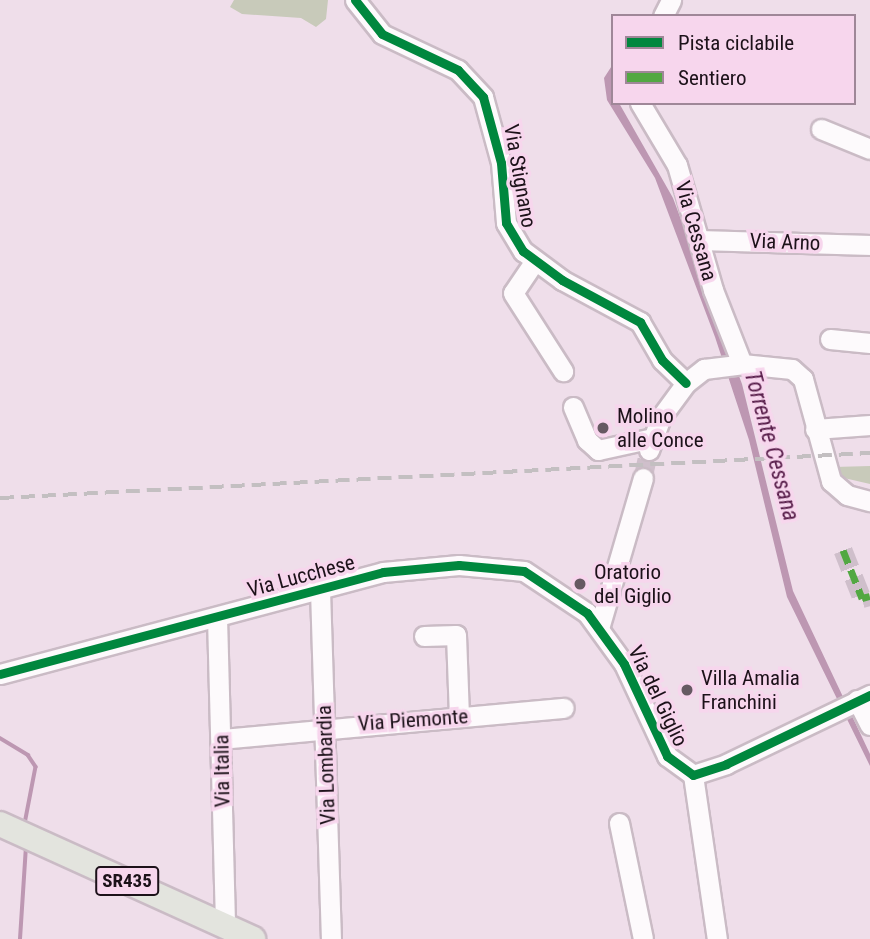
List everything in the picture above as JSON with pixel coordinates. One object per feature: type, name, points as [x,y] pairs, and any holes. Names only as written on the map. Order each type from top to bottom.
[{"type":"main road","name":"SR435","points":[[0,824],[253,939]]},
{"type":"street","name":"Via Stignano","points":[[355,0],[382,34],[458,70],[483,97],[501,163],[506,223],[514,240],[534,262],[640,322],[663,360],[686,383]]},
{"type":"street","name":"Via Cessana","points":[[641,105],[670,148],[713,290],[742,364]]},
{"type":"street","points":[[821,129],[870,149]]},
{"type":"street","name":"Via Arno","points":[[700,240],[870,245]]},
{"type":"street","points":[[534,262],[513,293],[563,371]]},
{"type":"street","points":[[830,339],[870,343]]},
{"type":"street","points":[[573,407],[587,440],[598,450],[651,444],[661,417],[686,383],[717,366],[742,364],[799,372],[831,481],[847,495],[870,501]]},
{"type":"street","points":[[815,429],[870,425]]},
{"type":"street","points":[[600,625],[643,478]]},
{"type":"street","name":"Via Lucchese","points":[[0,674],[416,566],[504,566],[544,580],[600,625]]},
{"type":"street","name":"Via Lombardia","points":[[320,590],[331,939]]},
{"type":"street","name":"Via Italia","points":[[217,617],[225,925]]},
{"type":"street","name":"Via del Giglio","points":[[600,625],[624,664],[667,756],[693,775]]},
{"type":"street","points":[[424,636],[456,635],[459,716]]},
{"type":"street","points":[[717,939],[693,775],[726,764],[863,697],[870,725]]},
{"type":"street","name":"Via Piemonte","points":[[221,739],[326,727],[564,708]]},
{"type":"street","points":[[619,823],[643,939]]},
{"type":"green space","points":[[234,0],[328,0],[326,19],[316,27],[301,18],[242,14],[230,7]]},
{"type":"green space","points":[[870,466],[870,484],[844,478],[834,467]]},
{"type":"shaded area","points":[[611,67],[611,105],[620,105],[673,198],[742,384],[793,591],[870,754],[870,766],[787,597],[749,440],[715,337],[655,178],[607,100],[604,78]]},
{"type":"waterway","points":[[0,738],[28,755],[36,767],[25,824]]},
{"type":"waterway","points":[[20,939],[26,847]]},
{"type":"tunnel","points":[[643,478],[649,450]]},
{"type":"tunnel","points":[[843,550],[862,598],[870,596]]},
{"type":"railway","points":[[0,498],[870,453]]},
{"type":"marked path","points":[[843,550],[862,598],[870,596]]},
{"type":"cycle path","points":[[355,0],[382,34],[458,70],[483,97],[501,163],[506,223],[523,251],[562,280],[640,322],[662,360],[686,383]]},
{"type":"cycle path","points":[[0,674],[383,572],[459,565],[524,571],[587,613],[624,664],[667,756],[693,775],[726,764],[870,695]]},
{"type":"place","name":"Molino alle Conce","points":[[603,428]]},
{"type":"place","name":"Oratorio del Giglio","points":[[580,584]]},
{"type":"place","name":"Villa Amalia Franchini","points":[[687,690]]},
{"type":"water label","name":"Torrente Cessana","points":[[771,446]]}]
